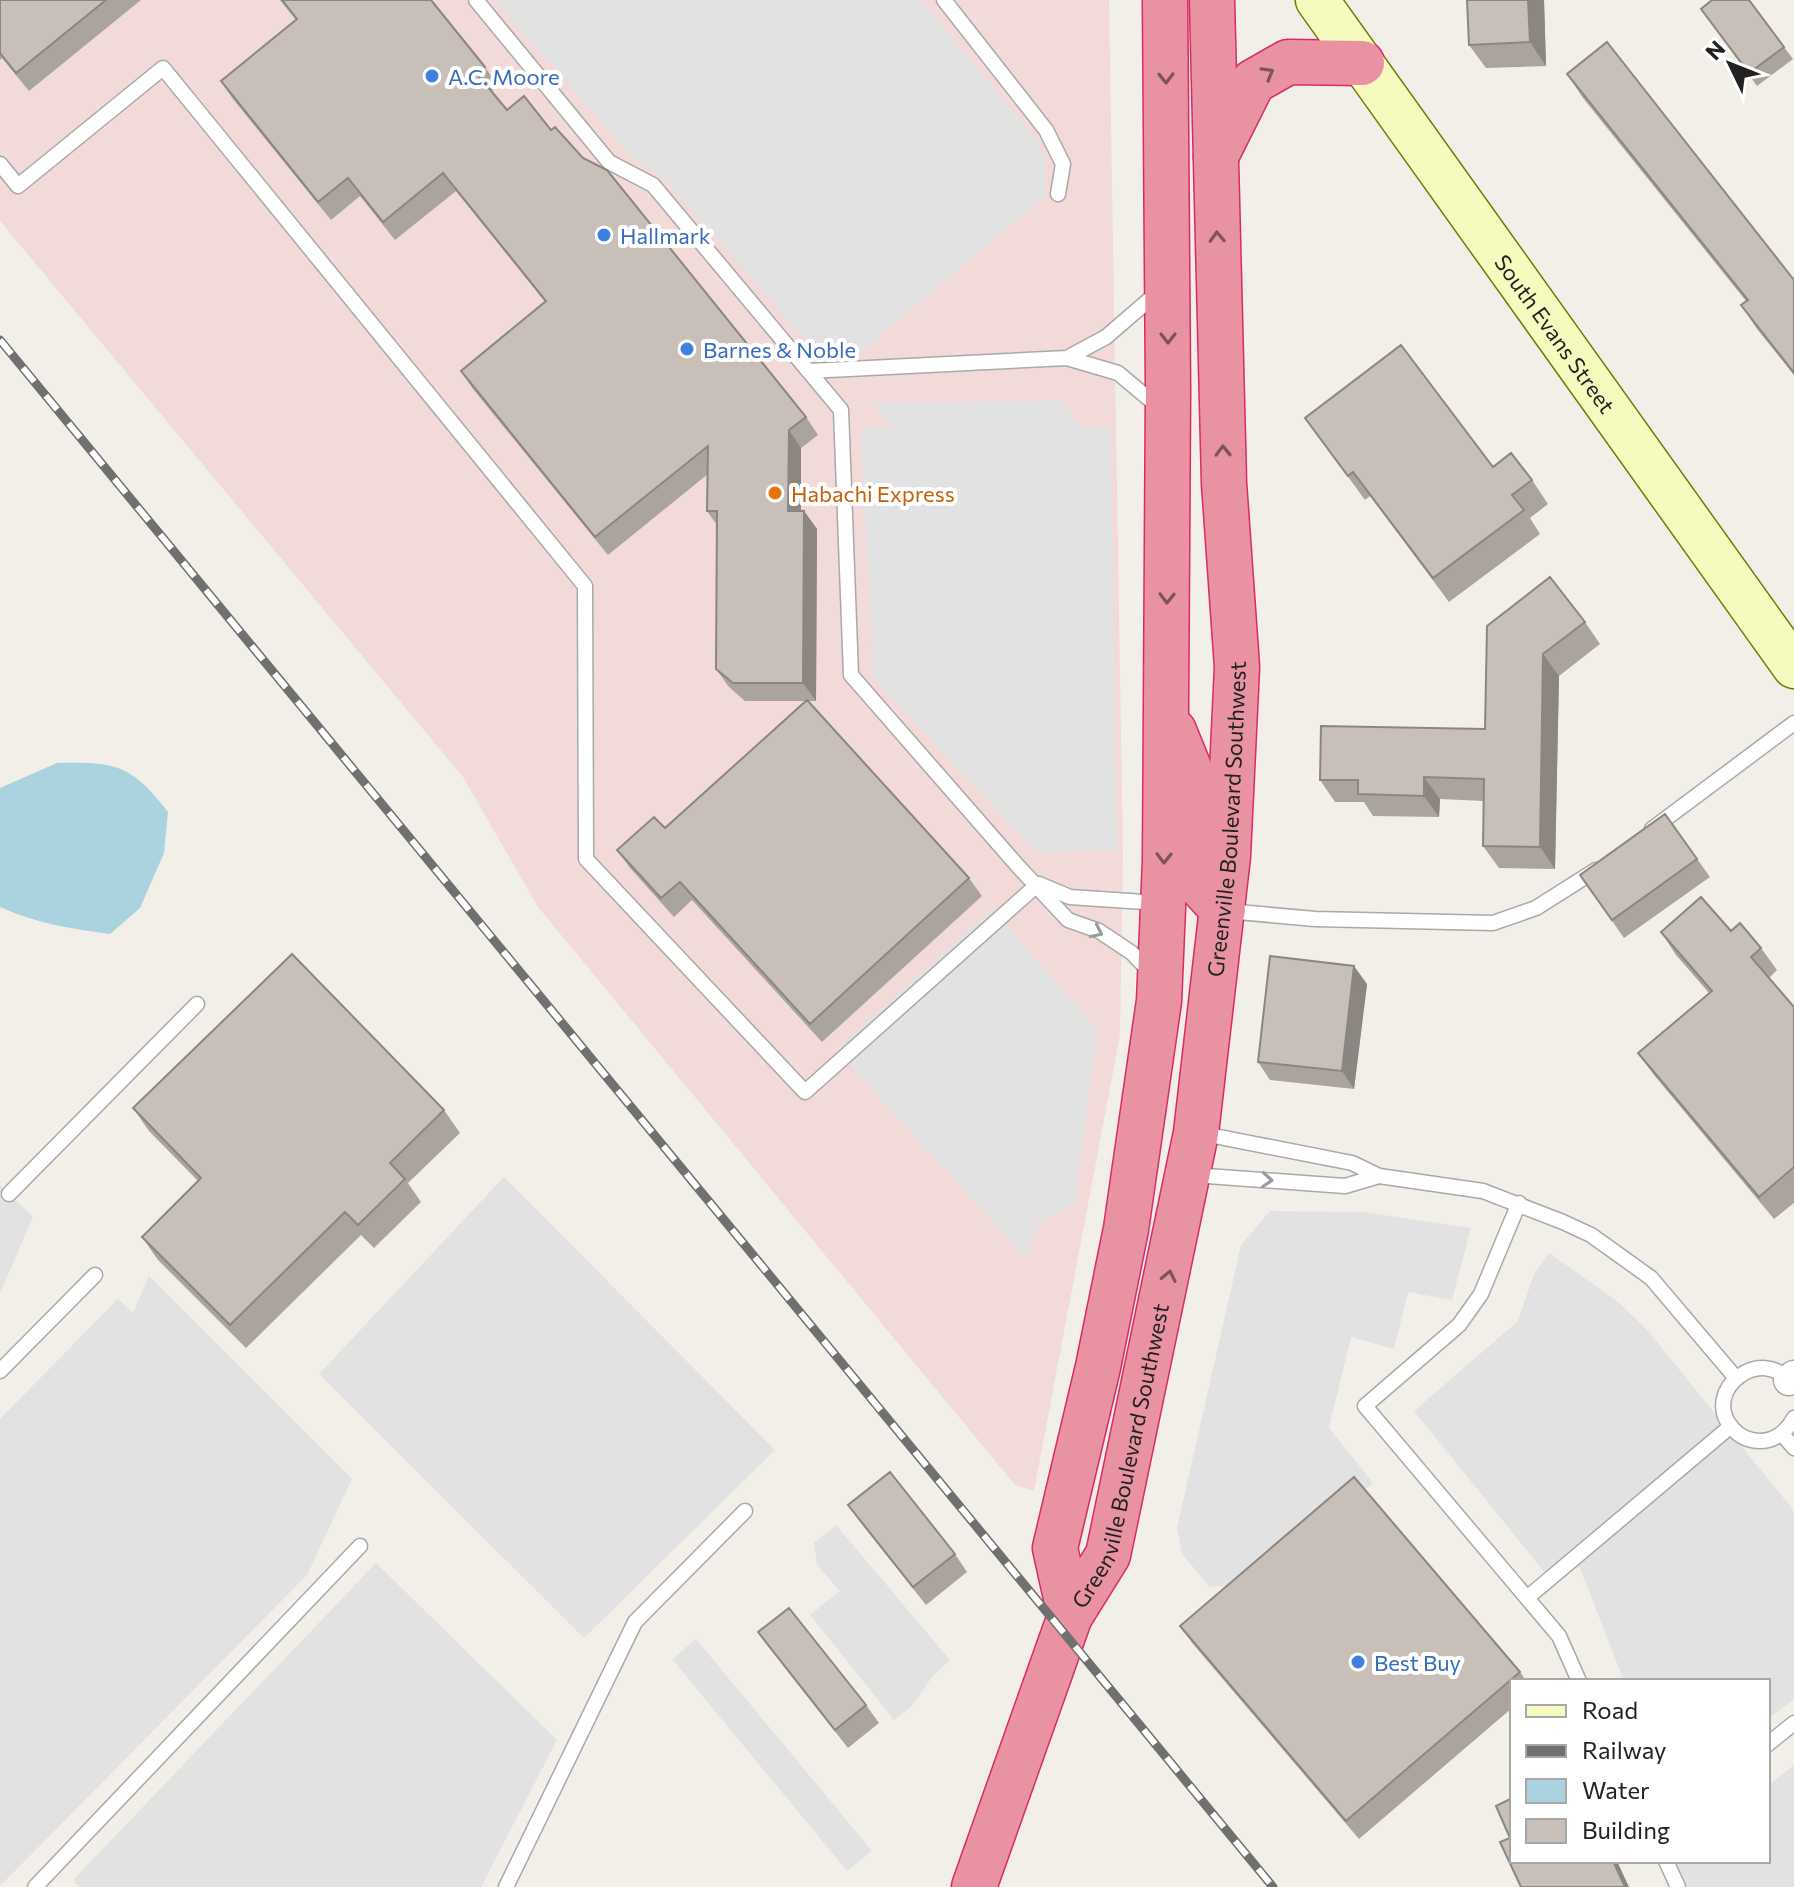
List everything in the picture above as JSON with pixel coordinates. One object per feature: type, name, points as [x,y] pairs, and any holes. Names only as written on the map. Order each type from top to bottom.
[{"type":"highway","name":"Greenville Boulevard Southwest","points":[[1070,1616],[1055,1548],[1098,1367],[1126,1229],[1159,982],[1163,903],[1168,416],[1165,0]]},
{"type":"highway","name":"Greenville Boulevard Southwest","points":[[974,1887],[1070,1616],[1108,1555],[1195,1136],[1223,910],[1232,803],[1237,667],[1224,483],[1212,0]]},
{"type":"highway","points":[[1214,162],[1253,82],[1288,62],[1362,63]]},
{"type":"highway","points":[[1166,711],[1198,790],[1196,870],[1200,885],[1223,910]]},
{"type":"highway","points":[[1163,903],[1185,923],[1189,958],[1187,1026],[1195,1136]]},
{"type":"main road","name":"South Evans Street","points":[[1317,0],[1794,667]]},
{"type":"lane","points":[[476,0],[609,162],[653,185],[841,410],[851,675],[1068,920],[1099,931],[1132,953],[1159,982]]},
{"type":"lane","points":[[944,0],[1046,130],[1063,164],[1058,194]]},
{"type":"lane","points":[[0,164],[18,186],[163,68],[585,586],[586,859],[805,1092],[1038,884]]},
{"type":"lane","points":[[1067,358],[1106,337],[1168,284]]},
{"type":"lane","points":[[809,371],[1067,358],[1118,373],[1168,416]]},
{"type":"lane","points":[[1641,837],[1794,723]]},
{"type":"lane","points":[[1223,910],[1315,919],[1493,923],[1536,908],[1606,862]]},
{"type":"lane","points":[[1038,884],[1070,897],[1163,903]]},
{"type":"lane","points":[[9,1194],[197,1004]]},
{"type":"lane","points":[[1195,1136],[1345,1186],[1379,1176]]},
{"type":"lane","points":[[1195,1136],[1352,1163],[1379,1176],[1483,1191],[1519,1203],[1591,1235],[1651,1278],[1735,1377]]},
{"type":"lane","points":[[1519,1203],[1481,1294],[1459,1325],[1365,1406],[1559,1636],[1578,1679]]},
{"type":"lane","points":[[0,1371],[95,1275]]},
{"type":"lane","points":[[1792,1382],[1780,1373],[1757,1368],[1735,1377],[1724,1398],[1724,1411],[1731,1426],[1747,1439],[1759,1441],[1782,1434],[1794,1418]]},
{"type":"lane","points":[[1527,1598],[1731,1426]]},
{"type":"lane","points":[[1782,1434],[1794,1448]]},
{"type":"lane","points":[[506,1887],[635,1622],[745,1511]]},
{"type":"lane","points":[[35,1887],[360,1546]]},
{"type":"lane","points":[[1770,1742],[1794,1723]]},
{"type":"lane","points":[[1667,1863],[1678,1887]]},
{"type":"shaded area","points":[[0,0],[1109,0],[1123,855],[1120,1035],[1034,1491],[1015,1485],[538,907],[463,777],[0,221]]},
{"type":"shaded area","points":[[494,0],[921,0],[1035,138],[1045,157],[1045,196],[856,356],[822,358],[669,184],[631,156]]},
{"type":"shaded area","points":[[1063,401],[1080,427],[1111,428],[1117,850],[1036,852],[874,679],[860,428],[891,427],[872,402]]},
{"type":"shaded area","points":[[992,909],[1098,1031],[1074,1204],[1040,1221],[1026,1258],[836,1050]]},
{"type":"shaded area","points":[[504,1177],[775,1450],[584,1638],[319,1374]]},
{"type":"shaded area","points":[[0,1185],[33,1217],[0,1293]]},
{"type":"shaded area","points":[[1270,1211],[1363,1212],[1471,1228],[1452,1300],[1408,1292],[1394,1349],[1351,1337],[1329,1428],[1373,1483],[1245,1585],[1210,1587],[1182,1554],[1177,1528],[1241,1245]]},
{"type":"shaded area","points":[[1549,1253],[1617,1301],[1648,1331],[1794,1511],[1794,1699],[1770,1717],[1770,1679],[1623,1679],[1576,1558],[1550,1579],[1414,1411],[1518,1321],[1534,1274]]},
{"type":"shaded area","points":[[149,1276],[352,1479],[307,1575],[0,1886],[0,1419],[118,1299],[133,1313]]},
{"type":"shaded area","points":[[836,1525],[950,1660],[932,1677],[911,1707],[894,1720],[810,1615],[840,1591],[817,1565],[814,1543]]},
{"type":"shaded area","points":[[376,1563],[557,1740],[481,1887],[80,1887],[73,1880]]},
{"type":"shaded area","points":[[696,1639],[872,1851],[847,1871],[672,1659]]},
{"type":"shaded area","points":[[1794,1765],[1794,1887],[1678,1887],[1669,1867],[1674,1863],[1770,1863],[1770,1784]]},
{"type":"water","points":[[57,763],[94,763],[121,769],[143,784],[168,812],[164,853],[140,908],[110,934],[40,921],[0,907],[0,788]]},
{"type":"building","points":[[0,0],[106,0],[16,73],[0,53]]},
{"type":"building","points":[[282,0],[431,0],[485,67],[477,74],[507,110],[524,96],[551,130],[555,127],[583,158],[607,170],[806,417],[789,430],[788,511],[804,511],[803,683],[733,683],[716,669],[717,511],[707,511],[708,446],[595,537],[461,371],[546,301],[443,173],[383,222],[348,178],[318,202],[221,81],[297,19]]},
{"type":"building","points":[[1467,0],[1528,0],[1530,42],[1469,45]]},
{"type":"building","points":[[1712,0],[1749,0],[1784,47],[1749,73],[1701,9]]},
{"type":"building","points":[[1607,42],[1794,280],[1794,373],[1741,305],[1748,300],[1567,74]]},
{"type":"building","points":[[1401,345],[1493,467],[1511,453],[1532,480],[1512,495],[1524,510],[1433,578],[1353,472],[1348,476],[1305,418]]},
{"type":"building","points":[[1550,577],[1585,622],[1543,654],[1540,847],[1483,846],[1484,779],[1424,777],[1424,796],[1358,794],[1358,780],[1320,780],[1321,726],[1485,729],[1487,626]]},
{"type":"building","points":[[807,700],[969,878],[810,1024],[680,882],[661,898],[617,850],[654,817],[665,828]]},
{"type":"building","points":[[1665,814],[1697,859],[1612,920],[1580,875]]},
{"type":"building","points":[[1701,897],[1731,931],[1740,923],[1761,948],[1751,957],[1794,1007],[1794,1167],[1759,1197],[1638,1053],[1712,991],[1661,932]]},
{"type":"building","points":[[292,954],[444,1110],[390,1163],[405,1179],[358,1225],[345,1212],[230,1325],[142,1237],[201,1178],[133,1108]]},
{"type":"building","points":[[1270,956],[1354,966],[1342,1071],[1258,1062]]},
{"type":"building","points":[[890,1472],[955,1554],[913,1587],[848,1505]]},
{"type":"building","name":"Best Buy","points":[[1354,1477],[1520,1672],[1346,1821],[1180,1626]]},
{"type":"building","points":[[789,1608],[866,1705],[835,1730],[758,1632]]},
{"type":"building","points":[[1510,1799],[1510,1838],[1496,1806]]},
{"type":"building","points":[[1510,1838],[1510,1863],[1614,1863],[1625,1887],[1521,1887],[1500,1842]]},
{"type":"railway","points":[[0,340],[1273,1887]]},
{"type":"place","name":"A.C. Moore","points":[[432,76]]},
{"type":"place","name":"Hallmark","points":[[604,235]]},
{"type":"place","name":"Barnes & Noble","points":[[687,349]]},
{"type":"place","name":"Habachi Express","points":[[775,493]]},
{"type":"place","name":"Best Buy","points":[[1358,1662]]}]
